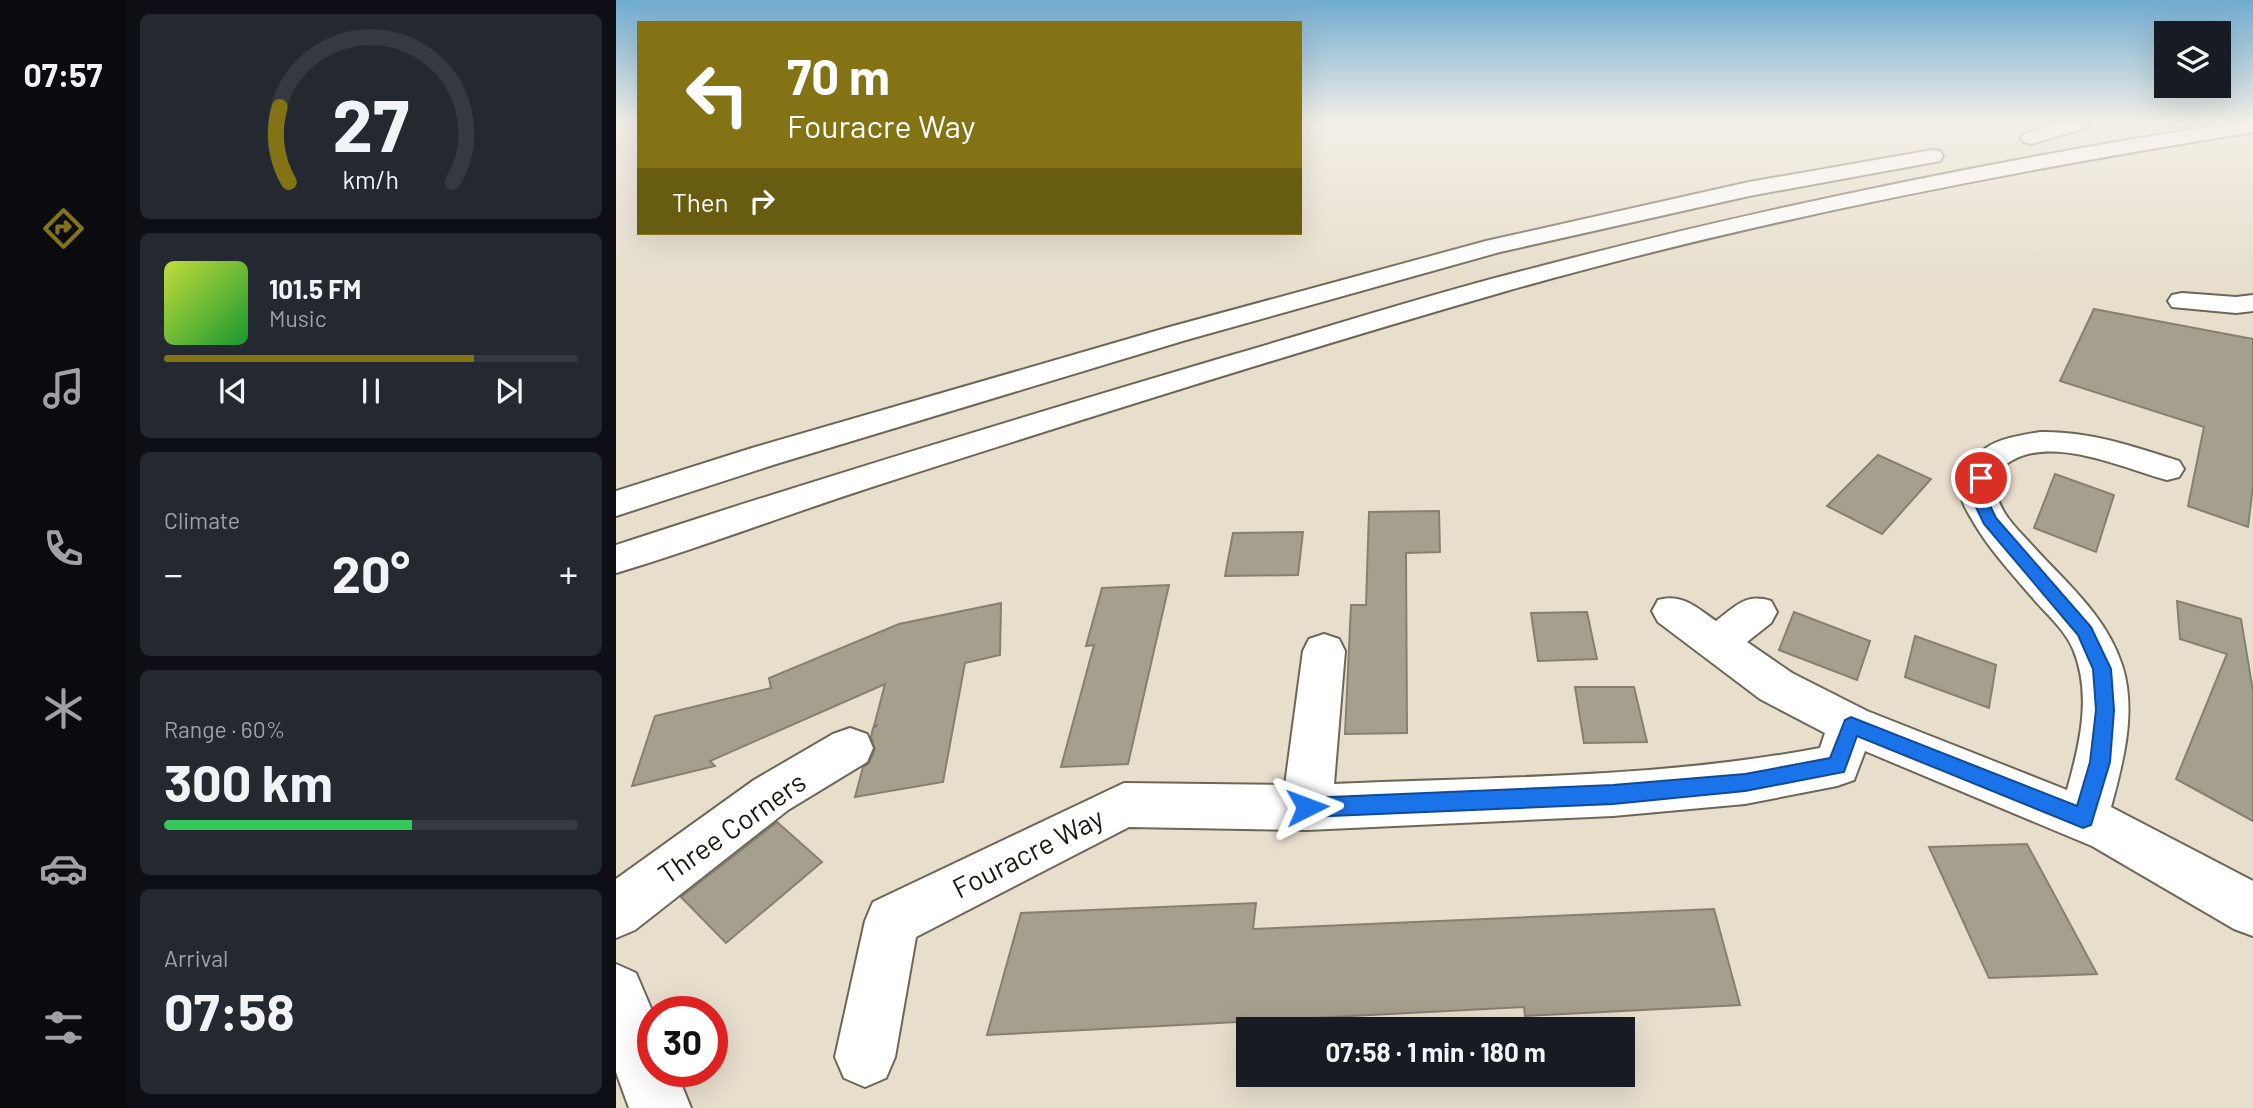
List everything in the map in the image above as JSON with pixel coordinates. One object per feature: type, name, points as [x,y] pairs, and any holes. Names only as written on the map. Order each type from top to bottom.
[{"type":"main road","points":[[616,504],[764,456],[1176,334],[1495,246],[1749,189],[1823,176]]},
{"type":"main road","points":[[616,559],[754,512],[1113,400],[1526,278],[1830,203],[1969,176]]},
{"type":"main road","points":[[1830,203],[2057,176]]},
{"type":"main road","points":[[2182,301],[2247,308]]},
{"type":"main road","points":[[2083,819],[2100,762],[2105,710],[2102,669],[2085,631],[1989,521],[1979,497],[1981,478],[1991,457],[2018,444],[2052,441],[2089,444],[2167,469]]},
{"type":"main road","points":[[1672,611],[1776,686],[1851,725],[2110,830],[2253,910]]},
{"type":"main road","points":[[1716,643],[1757,612]]},
{"type":"main road","points":[[1307,807],[1324,651]]},
{"type":"main road","name":"Fouracre Way","points":[[865,1057],[892,921],[1124,805],[1307,807],[1613,794],[1745,783],[1837,765],[1851,725]]},
{"type":"main road","name":"Three Corners","points":[[616,911],[771,795],[850,748]]},
{"type":"main road","points":[[616,993],[660,1108]]},
{"type":"building","points":[[2094,309],[2253,339],[2253,486],[2248,527],[2188,506],[2204,427],[2060,381]]},
{"type":"building","points":[[1878,455],[1931,479],[1882,534],[1827,506]]},
{"type":"building","points":[[2055,474],[2114,495],[2096,552],[2034,528]]},
{"type":"building","points":[[1439,511],[1440,552],[1406,553],[1407,733],[1345,734],[1351,605],[1366,605],[1369,512]]},
{"type":"building","points":[[1303,532],[1298,575],[1225,576],[1233,533]]},
{"type":"building","points":[[1169,585],[1128,764],[1061,767],[1094,645],[1086,646],[1102,588]]},
{"type":"building","points":[[2177,601],[2241,619],[2253,691],[2253,821],[2176,779],[2227,654],[2180,639]]},
{"type":"building","points":[[1001,603],[1000,655],[965,663],[943,782],[855,797],[863,767],[869,763],[875,749],[871,737],[873,728],[878,725],[874,726],[885,684],[710,761],[715,766],[632,786],[655,716],[771,688],[769,678],[899,624]]},
{"type":"building","points":[[1587,612],[1597,659],[1538,661],[1531,613]]},
{"type":"building","points":[[1794,612],[1870,641],[1857,680],[1779,650]]},
{"type":"building","points":[[1915,636],[1996,665],[1989,708],[1905,677]]},
{"type":"building","points":[[1575,687],[1634,687],[1647,742],[1584,743]]},
{"type":"building","points":[[777,822],[822,862],[726,943],[681,897]]},
{"type":"building","points":[[2027,844],[2097,974],[1989,978],[1929,847]]},
{"type":"building","points":[[1256,903],[1253,929],[1714,909],[1740,1005],[1525,1016],[1524,1007],[1332,1017],[1236,1017],[1236,1022],[987,1035],[1021,913]]},
{"type":"route","points":[[1307,807],[1613,794],[1745,783],[1837,765],[1851,725],[2083,819],[2100,762],[2105,710],[2102,669],[2085,631],[2053,591],[1989,521],[1979,497],[1981,478]]}]
